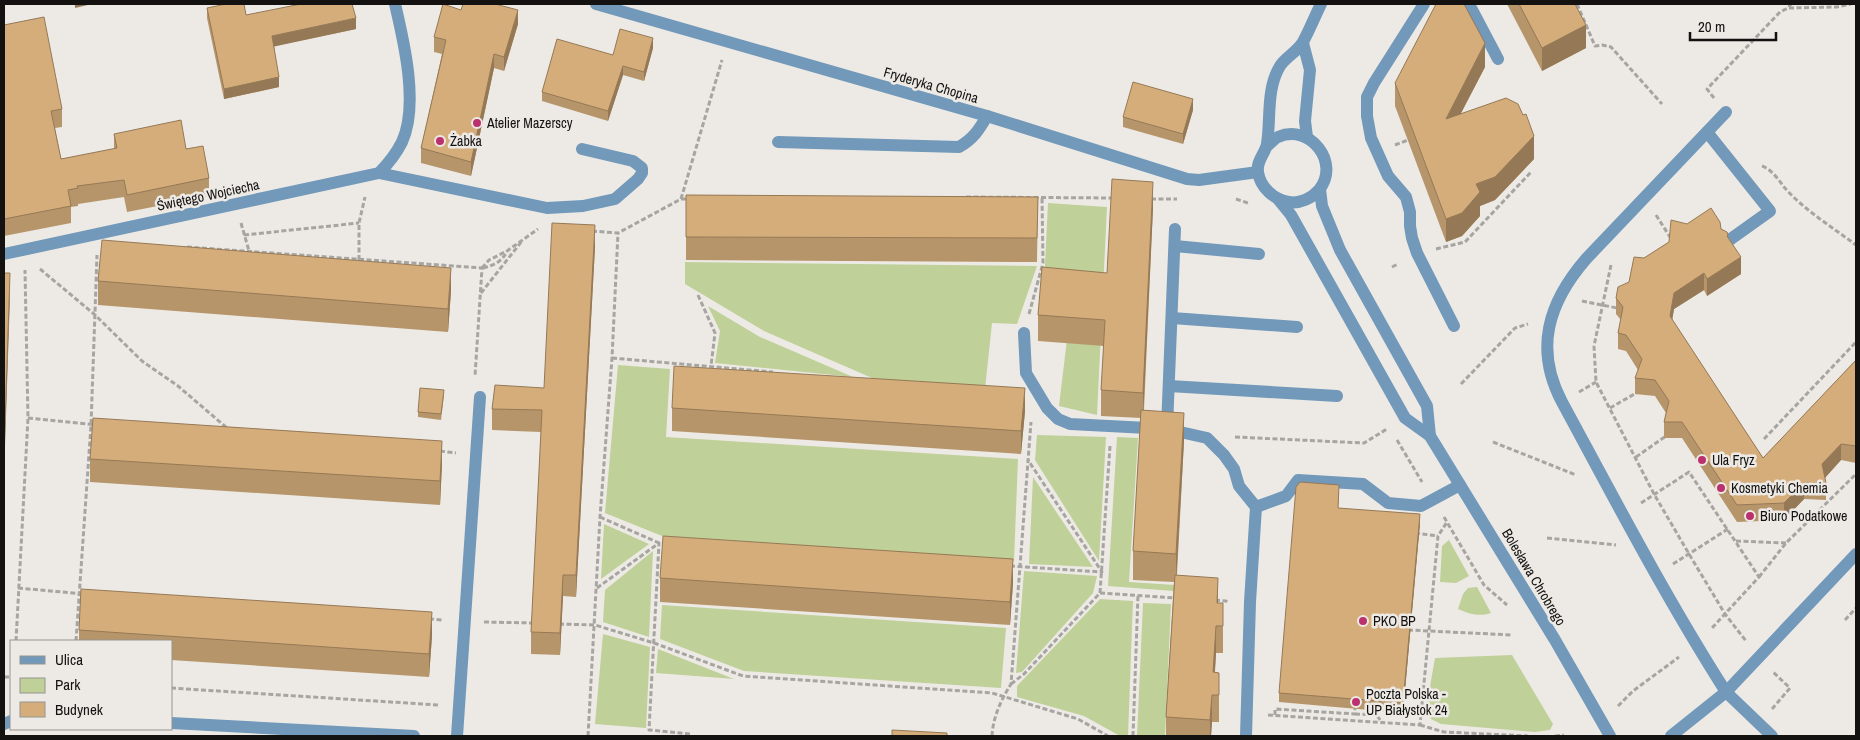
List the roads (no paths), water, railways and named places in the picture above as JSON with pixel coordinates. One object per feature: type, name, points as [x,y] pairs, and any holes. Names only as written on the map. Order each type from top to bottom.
[{"type":"street","points":[[379,173],[393,158],[403,141],[410,104],[410,83],[395,4]]},
{"type":"street","name":"Fryderyka Chopina","points":[[596,4],[987,116],[1187,179],[1199,180],[1258,172]]},
{"type":"street","points":[[1266,147],[1272,86],[1281,66],[1303,43],[1321,4]]},
{"type":"street","points":[[1424,4],[1374,83],[1367,97],[1366,116],[1371,138],[1388,176],[1406,197],[1410,226],[1417,253],[1454,326]]},
{"type":"street","points":[[1469,4],[1498,59]]},
{"type":"street","points":[[1303,43],[1310,70],[1305,121],[1307,137]]},
{"type":"street","points":[[1726,112],[1576,271],[1560,297],[1548,334],[1546,348],[1549,372],[1560,398],[1696,645],[1726,692],[1772,736]]},
{"type":"street","points":[[778,142],[959,147],[969,141],[987,116]]},
{"type":"street","points":[[1707,132],[1770,211],[1728,241]]},
{"type":"street","points":[[1293,134],[1307,137],[1319,147],[1326,160],[1326,175],[1320,189],[1311,197],[1301,201],[1289,202],[1278,199],[1269,193],[1263,185],[1258,172],[1261,155],[1266,147],[1278,137],[1293,134]]},
{"type":"street","points":[[379,173],[547,208],[591,205],[615,198],[628,189],[642,173],[642,168],[633,161],[582,149]]},
{"type":"street","name":"Świętego Wojciecha","points":[[4,254],[379,173]]},
{"type":"street","name":"Bolesława Chrobrego","points":[[1320,189],[1322,206],[1340,250],[1427,406],[1430,436]]},
{"type":"street","name":"Bolesława Chrobrego","points":[[1278,199],[1291,215],[1405,418],[1430,436],[1555,640],[1610,736]]},
{"type":"street","points":[[1167,429],[1175,229]]},
{"type":"street","points":[[1175,246],[1259,254]]},
{"type":"street","points":[[1172,318],[1297,327]]},
{"type":"street","points":[[1024,333],[1026,373],[1047,408],[1058,419],[1070,424],[1167,429],[1207,438],[1224,455],[1234,470],[1239,486],[1256,507],[1250,602],[1246,736]]},
{"type":"street","points":[[1169,386],[1338,396]]},
{"type":"street","points":[[457,736],[480,396]]},
{"type":"street","points":[[1256,507],[1286,496],[1298,480],[1363,484],[1388,503],[1421,506],[1460,485]]},
{"type":"street","points":[[1671,736],[1726,692],[1856,554]]},
{"type":"street","points":[[172,722],[414,736]]},
{"type":"place","name":"Atelier Mazerscy","points":[[477,123]]},
{"type":"place","name":"Żabka","points":[[440,141]]},
{"type":"place","name":"Ula Fryz","points":[[1702,460]]},
{"type":"place","name":"Kosmetyki Chemia","points":[[1721,488]]},
{"type":"place","name":"Biuro Podatkowe","points":[[1750,516]]},
{"type":"place","name":"PKO BP","points":[[1363,621]]},
{"type":"place","name":"Poczta Polska - UP Białystok 24","points":[[1356,702]]}]
